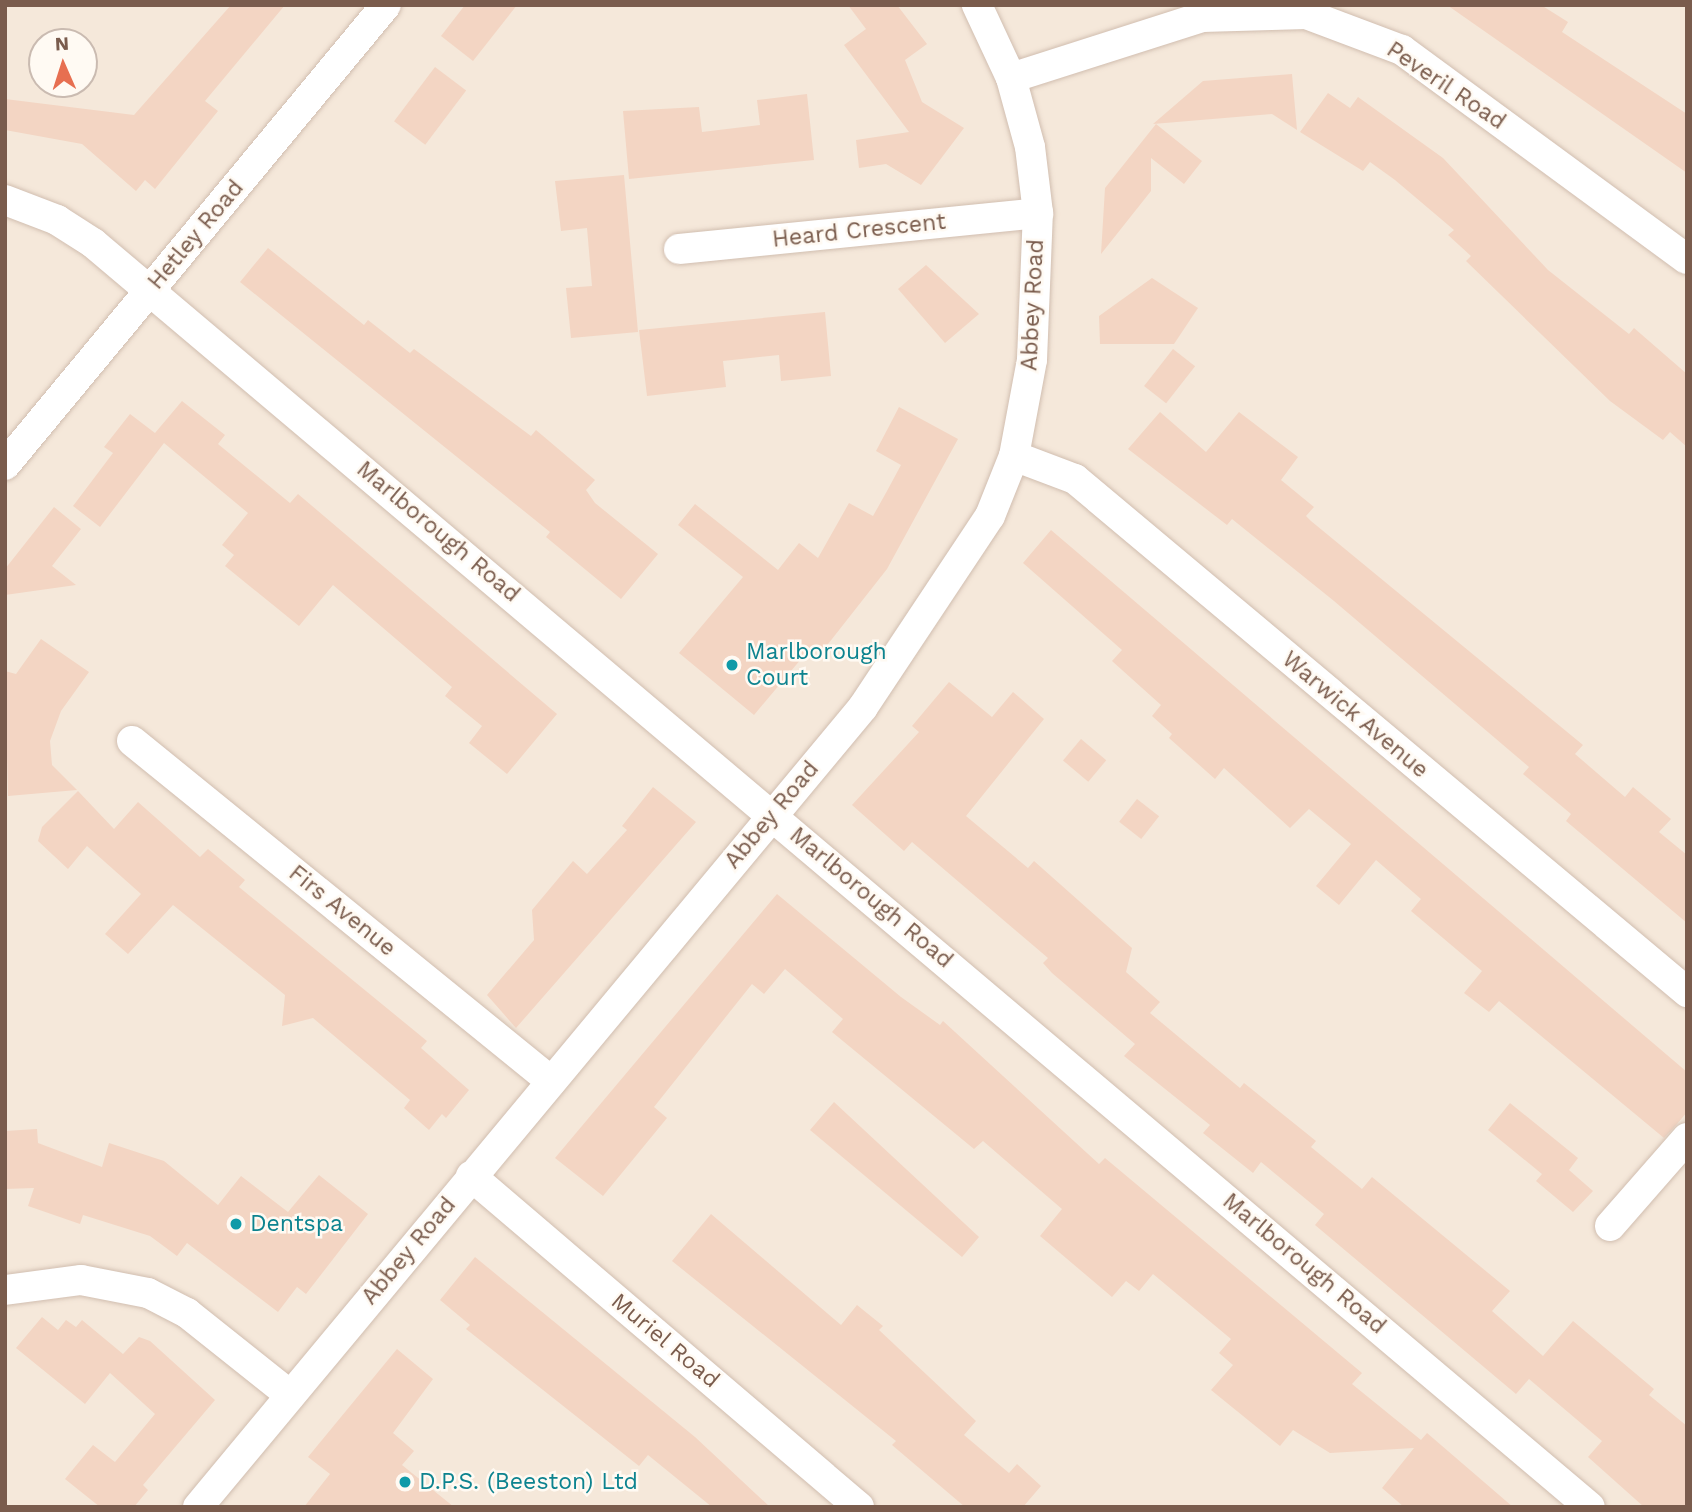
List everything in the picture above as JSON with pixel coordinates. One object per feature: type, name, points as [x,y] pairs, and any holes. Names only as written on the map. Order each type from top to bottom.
[{"type":"street","name":"Hetley Road","points":[[5,465],[386,5]]},
{"type":"street","name":"Abbey Road","points":[[198,1507],[909,648],[990,516],[1014,456],[1032,360],[1038,213],[1030,147],[1011,78],[977,5]]},
{"type":"street","name":"Peveril Road","points":[[1011,78],[1202,17],[1306,14],[1402,50],[1687,259]]},
{"type":"street","name":"Marlborough Road","points":[[5,200],[57,220],[150,291],[772,814],[1582,1504]]},
{"type":"street","name":"Heard Crescent","points":[[679,249],[1038,213]]},
{"type":"street","name":"Warwick Avenue","points":[[1014,456],[1075,479],[1687,992]]},
{"type":"street","name":"Firs Avenue","points":[[132,741],[551,1081]]},
{"type":"street","points":[[1610,1226],[1687,1138]]},
{"type":"street","name":"Muriel Road","points":[[471,1176],[859,1507]]},
{"type":"street","points":[[5,1290],[81,1280],[148,1293],[187,1313],[290,1395]]},
{"type":"shaded area","points":[[5,5],[1687,5],[1687,1507],[5,1507]]},
{"type":"building","points":[[231,5],[285,5],[205,101],[218,111],[155,189],[145,180],[136,191],[82,144],[5,130],[5,99],[134,115]]},
{"type":"building","points":[[465,5],[517,5],[473,61],[441,36]]},
{"type":"building","points":[[848,5],[897,5],[927,44],[905,60],[922,102],[964,128],[921,185],[886,164],[859,168],[856,140],[909,132],[844,45],[866,29]]},
{"type":"building","points":[[1447,5],[1541,5],[1568,22],[1562,32],[1687,114],[1687,173]]},
{"type":"building","points":[[435,67],[466,90],[425,145],[394,121]]},
{"type":"building","points":[[1292,74],[1297,130],[1272,114],[1153,124],[1203,81]]},
{"type":"building","points":[[1328,93],[1350,108],[1358,97],[1443,158],[1548,270],[1629,334],[1634,328],[1687,374],[1687,447],[1670,432],[1663,440],[1610,401],[1466,261],[1471,256],[1448,235],[1454,230],[1395,180],[1370,162],[1363,171],[1300,132]]},
{"type":"building","points":[[807,94],[814,160],[629,179],[623,111],[699,107],[702,132],[760,125],[757,100]]},
{"type":"building","points":[[1156,124],[1202,161],[1184,184],[1151,158],[1151,191],[1101,254],[1105,188]]},
{"type":"building","points":[[624,175],[638,332],[571,338],[566,288],[592,286],[587,228],[561,231],[555,181]]},
{"type":"building","points":[[268,248],[364,325],[368,320],[410,353],[414,349],[531,436],[536,430],[595,480],[586,490],[595,503],[658,554],[621,599],[546,537],[550,532],[240,282]]},
{"type":"building","points":[[926,265],[979,314],[945,343],[898,289]]},
{"type":"building","points":[[1152,278],[1198,308],[1174,344],[1100,344],[1099,316]]},
{"type":"building","points":[[825,312],[831,376],[781,381],[779,355],[723,361],[726,387],[647,396],[639,330]]},
{"type":"building","points":[[1173,349],[1195,366],[1166,403],[1144,386]]},
{"type":"building","points":[[182,401],[225,435],[218,444],[290,503],[298,494],[557,714],[507,774],[469,743],[482,726],[445,696],[452,687],[333,585],[299,626],[225,566],[234,555],[222,545],[248,513],[164,443],[100,527],[73,506],[113,453],[104,447],[130,414],[155,433]]},
{"type":"building","points":[[899,407],[958,439],[887,569],[821,653],[812,646],[754,715],[679,653],[743,577],[678,525],[695,504],[778,570],[799,543],[818,558],[849,503],[873,516],[901,465],[876,451]]},
{"type":"building","points":[[1160,412],[1206,452],[1239,412],[1298,457],[1281,480],[1314,507],[1306,516],[1311,521],[1583,745],[1575,754],[1625,797],[1633,787],[1671,819],[1659,832],[1687,855],[1687,923],[1566,821],[1571,814],[1523,774],[1529,767],[1334,601],[1232,519],[1227,525],[1128,449]]},
{"type":"building","points":[[54,507],[81,529],[52,566],[76,585],[5,595],[5,569]]},
{"type":"building","points":[[1051,530],[1687,1072],[1687,1112],[1664,1138],[1499,1001],[1489,1012],[1464,993],[1482,971],[1411,911],[1421,899],[1376,860],[1339,905],[1316,886],[1351,844],[1309,809],[1290,828],[1224,768],[1215,779],[1169,738],[1172,734],[1152,716],[1161,705],[1112,661],[1122,650],[1023,563]]},
{"type":"building","points":[[41,639],[89,672],[61,711],[50,741],[52,765],[77,790],[8,796],[5,671],[16,674]]},
{"type":"building","points":[[949,682],[992,717],[1013,692],[1044,719],[966,816],[1028,868],[1034,861],[1132,948],[1126,972],[1160,1002],[1150,1013],[1240,1088],[1244,1083],[1316,1141],[1311,1147],[1362,1189],[1372,1177],[1510,1291],[1492,1311],[1543,1356],[1573,1321],[1654,1389],[1649,1395],[1687,1426],[1687,1507],[1644,1507],[1588,1457],[1602,1441],[1529,1379],[1516,1394],[1315,1225],[1324,1214],[1261,1162],[1253,1173],[1203,1133],[1210,1125],[1124,1056],[1135,1044],[1052,973],[1043,963],[1048,958],[912,842],[904,851],[852,805],[919,732],[912,726]]},
{"type":"building","points":[[1081,739],[1106,760],[1088,782],[1063,760]]},
{"type":"building","points":[[653,787],[696,822],[516,1028],[487,995],[534,940],[532,910],[573,861],[587,874],[627,830],[622,826]]},
{"type":"building","points":[[78,791],[114,829],[138,802],[200,857],[208,849],[245,880],[239,887],[427,1041],[421,1048],[469,1090],[446,1118],[442,1114],[429,1130],[404,1108],[410,1100],[313,1018],[282,1026],[285,995],[173,905],[128,954],[105,934],[141,894],[87,846],[68,869],[38,841],[42,827]]},
{"type":"building","points":[[1137,799],[1159,816],[1141,839],[1119,822]]},
{"type":"building","points":[[777,894],[901,997],[940,1025],[943,1021],[1099,1164],[1105,1158],[1362,1373],[1352,1384],[1421,1440],[1427,1433],[1513,1507],[1404,1507],[1382,1488],[1414,1448],[1330,1453],[1293,1430],[1280,1446],[1211,1390],[1233,1365],[1219,1353],[1231,1339],[1153,1274],[1139,1291],[1126,1281],[1112,1297],[1040,1236],[1062,1209],[983,1141],[974,1149],[832,1032],[843,1019],[785,969],[764,994],[752,984],[654,1107],[667,1118],[603,1196],[555,1158]]},
{"type":"building","points":[[834,1102],[979,1237],[962,1257],[810,1130]]},
{"type":"building","points":[[1510,1103],[1578,1158],[1569,1170],[1593,1191],[1573,1212],[1536,1181],[1542,1174],[1488,1130]]},
{"type":"building","points":[[37,1129],[38,1143],[102,1167],[109,1143],[164,1161],[218,1205],[241,1176],[288,1212],[319,1175],[368,1214],[306,1294],[297,1287],[278,1312],[187,1243],[177,1256],[150,1236],[83,1215],[80,1224],[28,1206],[34,1188],[5,1189],[5,1131]]},
{"type":"building","points":[[711,1214],[841,1325],[857,1305],[883,1326],[879,1330],[976,1421],[964,1435],[1009,1473],[1017,1464],[1041,1486],[1023,1507],[965,1507],[892,1445],[896,1441],[672,1261]]},
{"type":"building","points":[[475,1257],[695,1437],[770,1507],[712,1507],[648,1455],[639,1466],[466,1329],[470,1325],[440,1300]]},
{"type":"building","points":[[42,1317],[58,1330],[66,1320],[76,1327],[82,1320],[123,1354],[139,1337],[150,1341],[215,1400],[143,1485],[148,1490],[134,1507],[100,1507],[65,1479],[93,1445],[115,1462],[155,1414],[110,1373],[85,1404],[16,1348]]},
{"type":"building","points":[[397,1349],[433,1379],[393,1433],[414,1451],[402,1465],[454,1507],[304,1507],[330,1474],[308,1457]]},
{"type":"place","name":"Marlborough Court","points":[[732,665]]},
{"type":"place","name":"Dentspa","points":[[236,1224]]},
{"type":"place","name":"D.P.S. (Beeston) Ltd","points":[[405,1482]]}]
